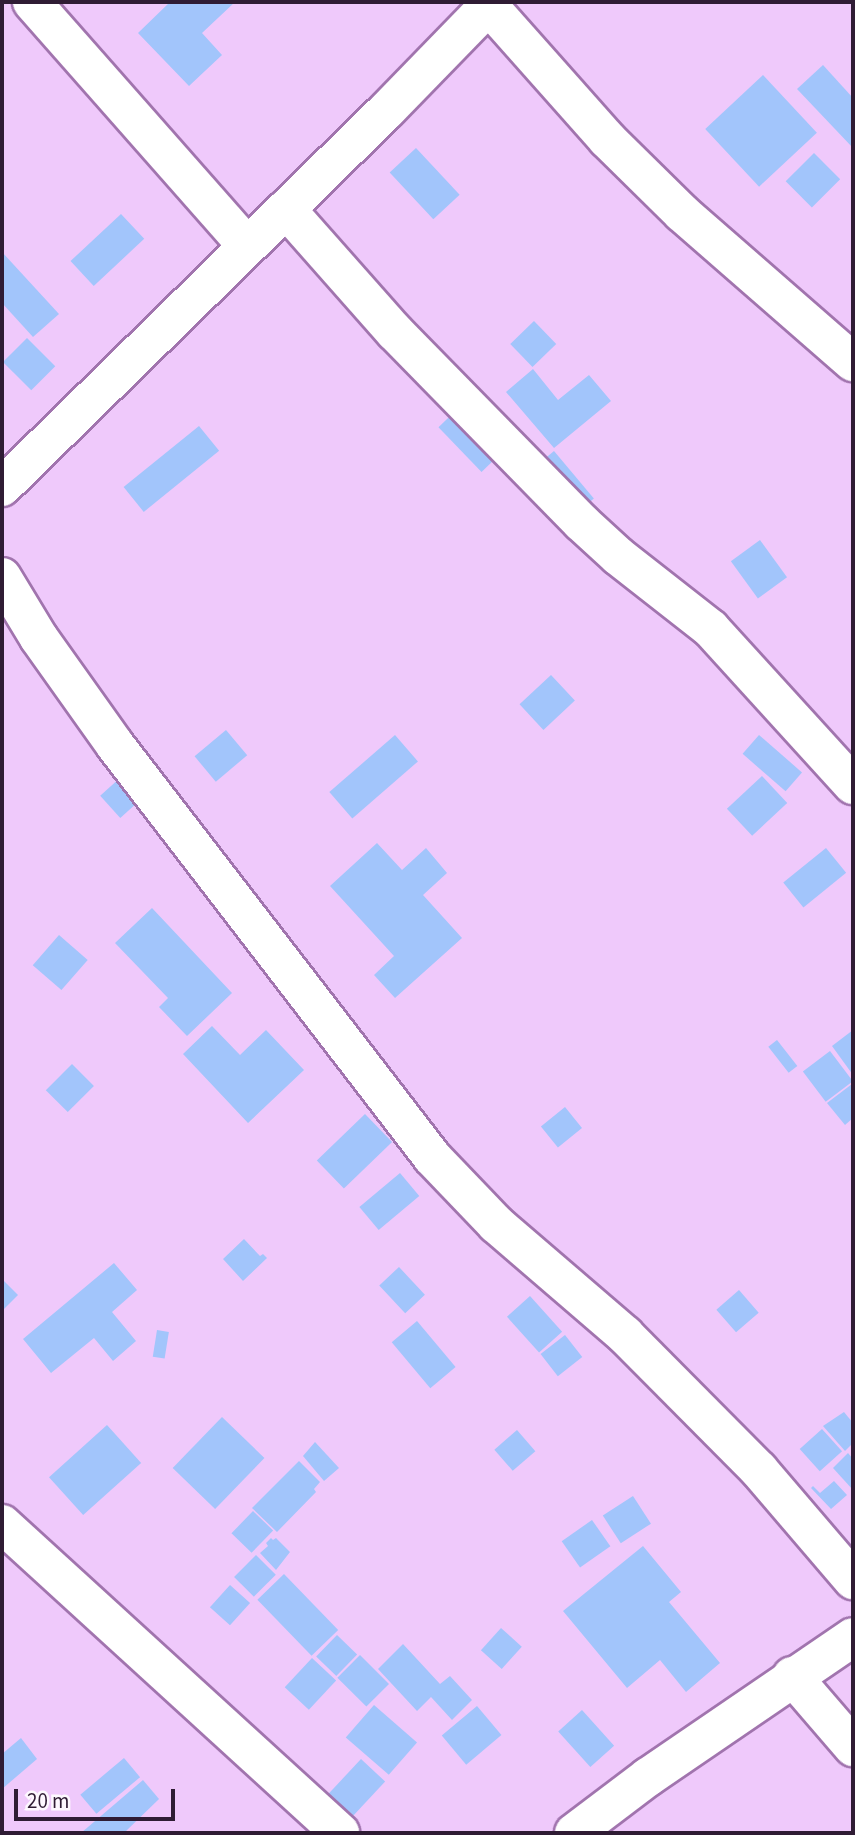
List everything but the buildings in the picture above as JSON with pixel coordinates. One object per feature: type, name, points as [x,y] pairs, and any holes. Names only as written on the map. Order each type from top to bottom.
[{"type":"street","points":[[32,2],[247,246]]},
{"type":"street","points":[[2,486],[286,209],[490,4],[607,139],[682,213],[853,362]]},
{"type":"street","points":[[286,209],[395,332],[581,522],[618,556],[711,629],[853,785]]},
{"type":"street","points":[[2,577],[39,638],[115,745],[432,1157],[496,1224],[635,1344],[759,1470],[853,1580]]},
{"type":"street","points":[[2,1524],[340,1833]]},
{"type":"street","points":[[574,1833],[792,1676],[853,1637]]},
{"type":"street","points":[[792,1676],[853,1747]]}]
